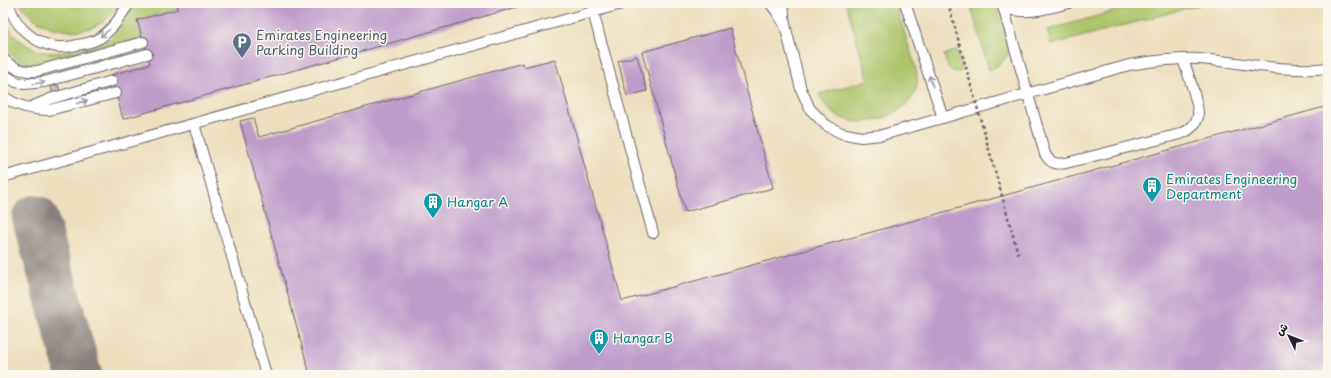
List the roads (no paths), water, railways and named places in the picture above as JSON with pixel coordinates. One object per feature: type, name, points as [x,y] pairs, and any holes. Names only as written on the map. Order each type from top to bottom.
[{"type":"lane","points":[[9,3],[16,21],[27,34],[53,47],[68,47],[99,39],[110,30],[120,18],[129,3]]},
{"type":"lane","points":[[3,177],[625,3]]},
{"type":"lane","points":[[770,3],[785,25]]},
{"type":"lane","points":[[783,3],[785,25],[801,89],[810,109],[826,125],[841,133],[861,137],[882,135],[1129,65],[1154,61],[1200,59],[1295,69],[1328,68]]},
{"type":"lane","points":[[905,3],[943,118]]},
{"type":"lane","points":[[1003,6],[1019,12],[1035,12],[1069,3]]},
{"type":"lane","points":[[1003,6],[1046,154],[1048,159],[1054,163],[1066,163],[1188,131],[1198,116],[1197,107],[1183,59]]},
{"type":"lane","points":[[593,12],[653,233]]},
{"type":"lane","points":[[3,59],[11,66],[19,70],[37,71],[143,42]]},
{"type":"lane","points":[[3,74],[16,82],[24,84],[44,82],[147,54]]},
{"type":"lane","points":[[31,107],[50,99],[112,81]]},
{"type":"lane","points":[[3,96],[9,101],[41,110],[57,109],[116,93]]},
{"type":"lane","points":[[194,124],[266,375]]},
{"type":"place","name":"Emirates Engineering Parking Building","points":[[242,59]]},
{"type":"place","name":"Emirates Engineering Department","points":[[1152,203]]},
{"type":"place","name":"Hangar A","points":[[433,219]]},
{"type":"place","name":"Hangar B","points":[[599,355]]}]
